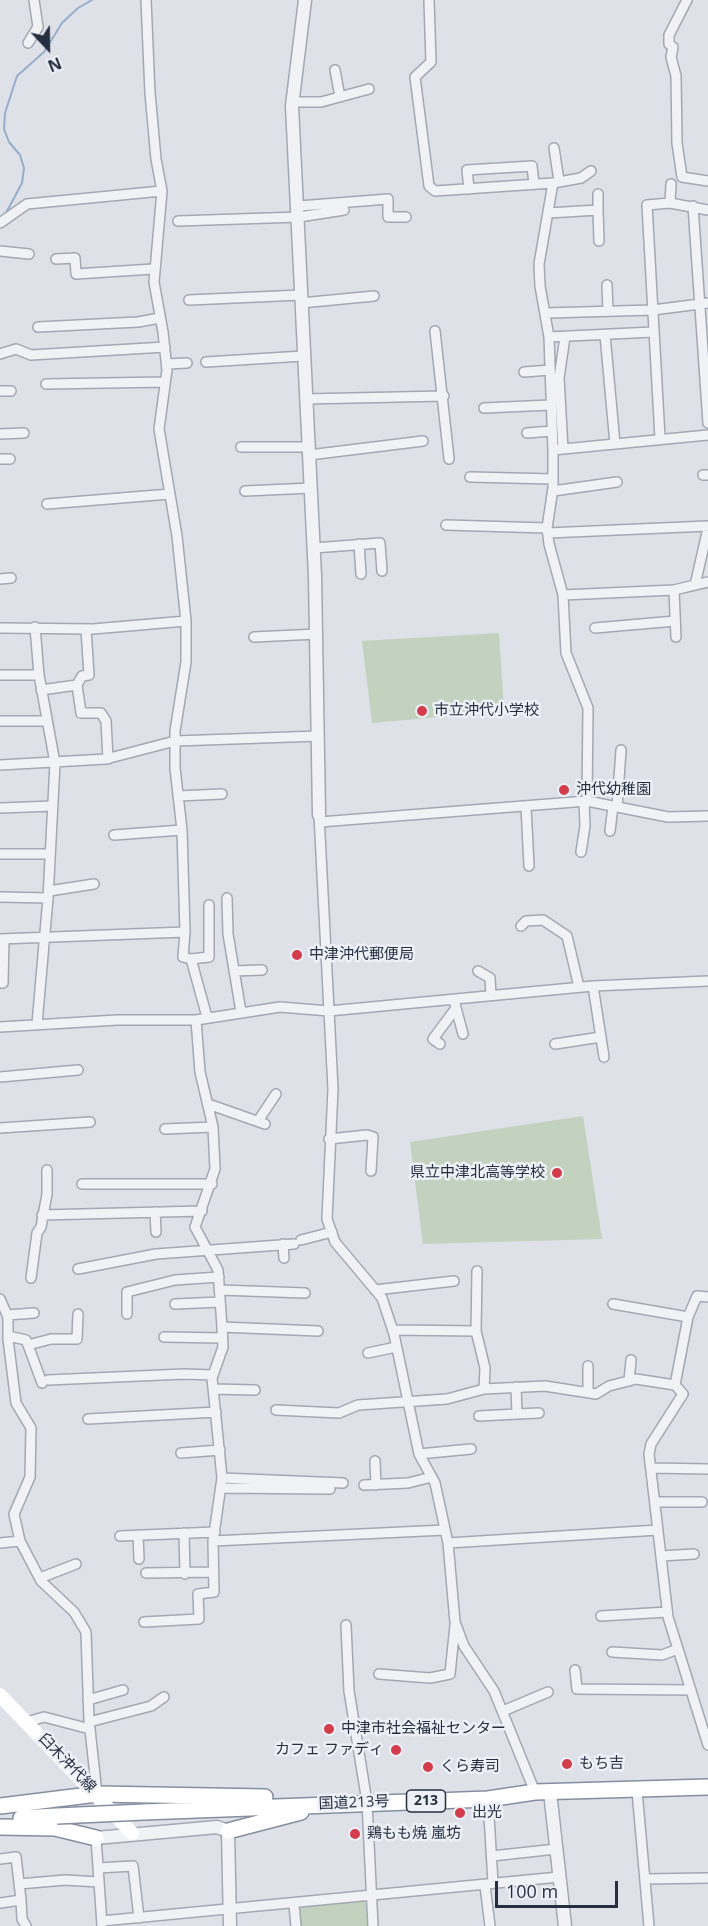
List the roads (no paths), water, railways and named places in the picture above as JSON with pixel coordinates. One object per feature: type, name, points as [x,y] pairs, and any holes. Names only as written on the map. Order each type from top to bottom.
[{"type":"highway","name":"国道213号","points":[[0,1819],[316,1804],[488,1799],[542,1792],[637,1791],[708,1787]]},
{"type":"highway","points":[[0,1806],[97,1794],[305,1796],[316,1804]]},
{"type":"highway","points":[[228,1831],[293,1813],[367,1802]]},
{"type":"highway","points":[[0,1827],[56,1828],[96,1838]]},
{"type":"main road","name":"臼木沖代線","points":[[0,1695],[132,1833]]},
{"type":"street","points":[[28,43],[38,27],[34,0]]},
{"type":"street","points":[[146,0],[150,93],[156,159],[162,191],[153,269],[167,364],[159,429],[170,494],[186,621],[186,662],[177,704],[175,741],[182,830],[185,932],[183,957],[209,957],[209,905]]},
{"type":"street","points":[[304,0],[292,102],[314,548],[320,818],[333,1089],[327,1219],[335,1242],[382,1298],[393,1330],[419,1454],[432,1477],[448,1543],[455,1622],[450,1674],[430,1678],[379,1674]]},
{"type":"street","points":[[429,0],[431,62],[415,77],[429,186],[435,190],[469,189],[556,182],[581,178],[591,171]]},
{"type":"street","points":[[687,0],[669,35],[669,44],[673,47],[671,57],[676,76],[677,143],[682,177],[708,181]]},
{"type":"street","points":[[335,70],[340,97]]},
{"type":"street","points":[[292,102],[321,102],[369,89]]},
{"type":"street","points":[[554,148],[556,182],[539,264],[540,286],[549,337],[552,431],[558,449]]},
{"type":"street","points":[[469,189],[467,170],[532,166],[534,184]]},
{"type":"street","points":[[670,184],[670,203]]},
{"type":"street","points":[[0,223],[27,204],[162,191]]},
{"type":"street","points":[[598,194],[599,241]]},
{"type":"street","points":[[299,212],[388,199],[388,218],[406,217]]},
{"type":"street","points":[[660,438],[647,205],[670,203],[708,210]]},
{"type":"street","points":[[693,207],[704,303],[708,423]]},
{"type":"street","points":[[178,221],[344,210]]},
{"type":"street","points":[[548,213],[598,210]]},
{"type":"street","points":[[0,251],[29,254]]},
{"type":"street","points":[[56,259],[75,258],[76,274],[153,269]]},
{"type":"street","points":[[607,285],[608,311]]},
{"type":"street","points":[[189,300],[375,296]]},
{"type":"street","points":[[546,313],[653,309],[704,303]]},
{"type":"street","points":[[38,327],[160,318]]},
{"type":"street","points":[[435,331],[444,396],[449,459]]},
{"type":"street","points":[[549,337],[653,332]]},
{"type":"street","points":[[605,335],[615,444]]},
{"type":"street","points":[[565,337],[559,378],[558,449],[548,531],[563,595],[566,652],[588,708],[585,826],[580,852]]},
{"type":"street","points":[[0,354],[16,349],[31,355],[165,346]]},
{"type":"street","points":[[206,362],[303,356]]},
{"type":"street","points":[[167,364],[187,363]]},
{"type":"street","points":[[524,372],[550,370]]},
{"type":"street","points":[[46,384],[165,382]]},
{"type":"street","points":[[0,391],[11,391]]},
{"type":"street","points":[[305,399],[444,396]]},
{"type":"street","points":[[484,408],[550,405]]},
{"type":"street","points":[[527,433],[552,431]]},
{"type":"street","points":[[0,434],[24,433]]},
{"type":"street","points":[[558,449],[708,435]]},
{"type":"street","points":[[241,447],[308,451],[423,441]]},
{"type":"street","points":[[470,477],[553,479]]},
{"type":"street","points":[[553,491],[617,482]]},
{"type":"street","points":[[245,491],[311,488]]},
{"type":"street","points":[[46,504],[170,494]]},
{"type":"street","points":[[446,525],[548,531],[708,527],[695,585]]},
{"type":"street","points":[[314,548],[380,543],[382,571]]},
{"type":"street","points":[[359,544],[361,573]]},
{"type":"street","points":[[0,579],[11,578]]},
{"type":"street","points":[[563,595],[674,590],[708,582]]},
{"type":"street","points":[[674,590],[676,637]]},
{"type":"street","points":[[0,628],[86,629],[186,621]]},
{"type":"street","points":[[595,627],[675,621]]},
{"type":"street","points":[[34,627],[41,690],[55,763],[49,894],[37,1024]]},
{"type":"street","points":[[86,629],[89,675],[82,676],[77,685],[81,713],[101,713],[106,720],[108,759]]},
{"type":"street","points":[[254,637],[317,634]]},
{"type":"street","points":[[0,675],[39,675]]},
{"type":"street","points":[[41,690],[77,685]]},
{"type":"street","points":[[0,721],[47,721]]},
{"type":"street","points":[[0,765],[108,759],[175,741],[319,736]]},
{"type":"street","points":[[610,831],[621,750]]},
{"type":"street","points":[[178,796],[222,794]]},
{"type":"street","points":[[320,818],[585,802],[668,817],[708,816]]},
{"type":"street","points":[[0,808],[53,806]]},
{"type":"street","points":[[526,806],[529,866]]},
{"type":"street","points":[[114,835],[182,830]]},
{"type":"street","points":[[0,854],[50,854]]},
{"type":"street","points":[[0,897],[49,894],[94,884]]},
{"type":"street","points":[[227,898],[228,933],[241,1012]]},
{"type":"street","points":[[521,926],[526,921],[543,920],[567,936],[579,987]]},
{"type":"street","points":[[0,983],[3,982],[2,939],[185,932]]},
{"type":"street","points":[[191,958],[207,1017]]},
{"type":"street","points":[[234,971],[262,970]]},
{"type":"street","points":[[478,971],[490,978],[492,995]]},
{"type":"street","points":[[0,1027],[117,1020],[196,1020],[280,1007],[329,1011],[455,1004],[492,995],[579,987],[708,981]]},
{"type":"street","points":[[593,986],[604,1058]]},
{"type":"street","points":[[455,1004],[463,1034]]},
{"type":"street","points":[[440,1044],[433,1039],[455,1004]]},
{"type":"street","points":[[144,1622],[199,1619],[198,1594],[214,1592],[214,1537],[222,1478],[213,1375],[223,1347],[219,1277],[215,1262],[195,1227],[212,1184],[215,1169],[213,1127],[200,1071],[196,1020]]},
{"type":"street","points":[[555,1044],[601,1037]]},
{"type":"street","points":[[0,1077],[78,1070]]},
{"type":"street","points":[[208,1104],[261,1123],[276,1094]]},
{"type":"street","points":[[0,1128],[90,1122]]},
{"type":"street","points":[[165,1129],[213,1127]]},
{"type":"street","points":[[329,1139],[367,1135],[373,1137],[371,1171]]},
{"type":"street","points":[[30,1278],[50,1175]]},
{"type":"street","points":[[82,1184],[212,1184]]},
{"type":"street","points":[[42,1215],[202,1211]]},
{"type":"street","points":[[155,1212],[156,1232]]},
{"type":"street","points":[[78,1269],[156,1254],[298,1242],[332,1232]]},
{"type":"street","points":[[283,1244],[284,1258]]},
{"type":"street","points":[[477,1271],[476,1331],[485,1368],[484,1389]]},
{"type":"street","points":[[127,1314],[127,1292],[175,1280],[219,1277]]},
{"type":"street","points":[[375,1290],[454,1281]]},
{"type":"street","points":[[220,1290],[305,1293]]},
{"type":"street","points":[[675,1385],[688,1317],[696,1296],[708,1297]]},
{"type":"street","points":[[0,1299],[7,1315],[16,1403],[31,1428],[30,1477],[14,1514],[20,1541],[40,1578],[74,1612],[86,1632],[88,1700],[97,1794]]},
{"type":"street","points":[[175,1304],[220,1302]]},
{"type":"street","points":[[613,1304],[688,1317]]},
{"type":"street","points":[[7,1315],[34,1313]]},
{"type":"street","points":[[28,1345],[51,1339],[77,1339],[78,1314]]},
{"type":"street","points":[[222,1327],[318,1331]]},
{"type":"street","points":[[393,1330],[476,1331]]},
{"type":"street","points":[[8,1336],[26,1340],[45,1381],[184,1374],[213,1375]]},
{"type":"street","points":[[164,1337],[222,1338]]},
{"type":"street","points":[[368,1353],[396,1347]]},
{"type":"street","points":[[629,1381],[631,1360]]},
{"type":"street","points":[[588,1366],[588,1392]]},
{"type":"street","points":[[276,1410],[339,1413],[358,1405],[447,1399],[484,1389],[516,1387],[545,1386],[596,1394],[609,1386],[636,1379],[675,1385],[683,1394],[651,1444],[651,1468],[668,1612],[708,1745]]},
{"type":"street","points":[[516,1387],[517,1414]]},
{"type":"street","points":[[213,1389],[255,1390]]},
{"type":"street","points":[[88,1419],[216,1412]]},
{"type":"street","points":[[479,1416],[539,1413]]},
{"type":"street","points":[[419,1454],[471,1449]]},
{"type":"street","points":[[181,1453],[220,1450]]},
{"type":"street","points":[[375,1461],[376,1485]]},
{"type":"street","points":[[651,1468],[708,1469]]},
{"type":"street","points":[[364,1485],[408,1483],[432,1477]]},
{"type":"street","points":[[222,1478],[343,1483]]},
{"type":"street","points":[[221,1488],[330,1489]]},
{"type":"street","points":[[656,1502],[702,1502]]},
{"type":"street","points":[[120,1536],[184,1533],[214,1537],[445,1530]]},
{"type":"street","points":[[448,1543],[658,1530]]},
{"type":"street","points":[[184,1533],[185,1574]]},
{"type":"street","points":[[138,1535],[139,1559]]},
{"type":"street","points":[[0,1543],[20,1541]]},
{"type":"street","points":[[661,1556],[694,1554]]},
{"type":"street","points":[[40,1578],[76,1564]]},
{"type":"street","points":[[146,1573],[213,1572]]},
{"type":"street","points":[[602,1616],[668,1612]]},
{"type":"street","points":[[455,1622],[464,1646],[494,1691],[542,1792],[556,1849],[565,1926]]},
{"type":"street","points":[[346,1625],[349,1691],[367,1802],[373,1926]]},
{"type":"street","points":[[612,1652],[662,1655],[678,1649]]},
{"type":"street","points":[[575,1670],[577,1689],[691,1690]]},
{"type":"street","points":[[88,1700],[123,1690]]},
{"type":"street","points":[[503,1711],[548,1692]]},
{"type":"street","points":[[27,1722],[44,1717],[90,1725],[151,1706],[164,1697]]},
{"type":"street","points":[[637,1791],[649,1926]]},
{"type":"street","points":[[488,1799],[492,1856],[489,1884],[490,1926]]},
{"type":"street","points":[[230,1926],[230,1910],[228,1831],[217,1827],[96,1838],[102,1923],[139,1918],[230,1910],[294,1905],[559,1877]]},
{"type":"street","points":[[492,1856],[556,1849]]},
{"type":"street","points":[[0,1859],[16,1857],[22,1919],[26,1926]]},
{"type":"street","points":[[98,1868],[133,1866],[139,1918]]},
{"type":"street","points":[[645,1880],[708,1878]]},
{"type":"street","points":[[19,1884],[65,1880],[99,1882]]},
{"type":"street","points":[[0,1903],[21,1900]]},
{"type":"street","points":[[294,1905],[296,1926]]},
{"type":"waterway","points":[[6,213],[22,183],[24,168],[20,155],[9,142],[4,129],[5,113],[17,76],[44,52],[62,23],[78,8],[92,0]]},
{"type":"place","name":"市立沖代小学校","points":[[422,711]]},
{"type":"place","name":"沖代幼稚園","points":[[564,790]]},
{"type":"place","name":"中津沖代郵便局","points":[[297,955]]},
{"type":"place","name":"県立中津北高等学校","points":[[557,1173]]},
{"type":"place","name":"中津市社会福祉センター","points":[[329,1729]]},
{"type":"place","name":"カフェ ファディ","points":[[396,1750]]},
{"type":"place","name":"もち吉","points":[[567,1764]]},
{"type":"place","name":"くら寿司","points":[[428,1767]]},
{"type":"place","name":"出光","points":[[460,1813]]},
{"type":"place","name":"鶏もも焼 嵐坊","points":[[355,1834]]}]
